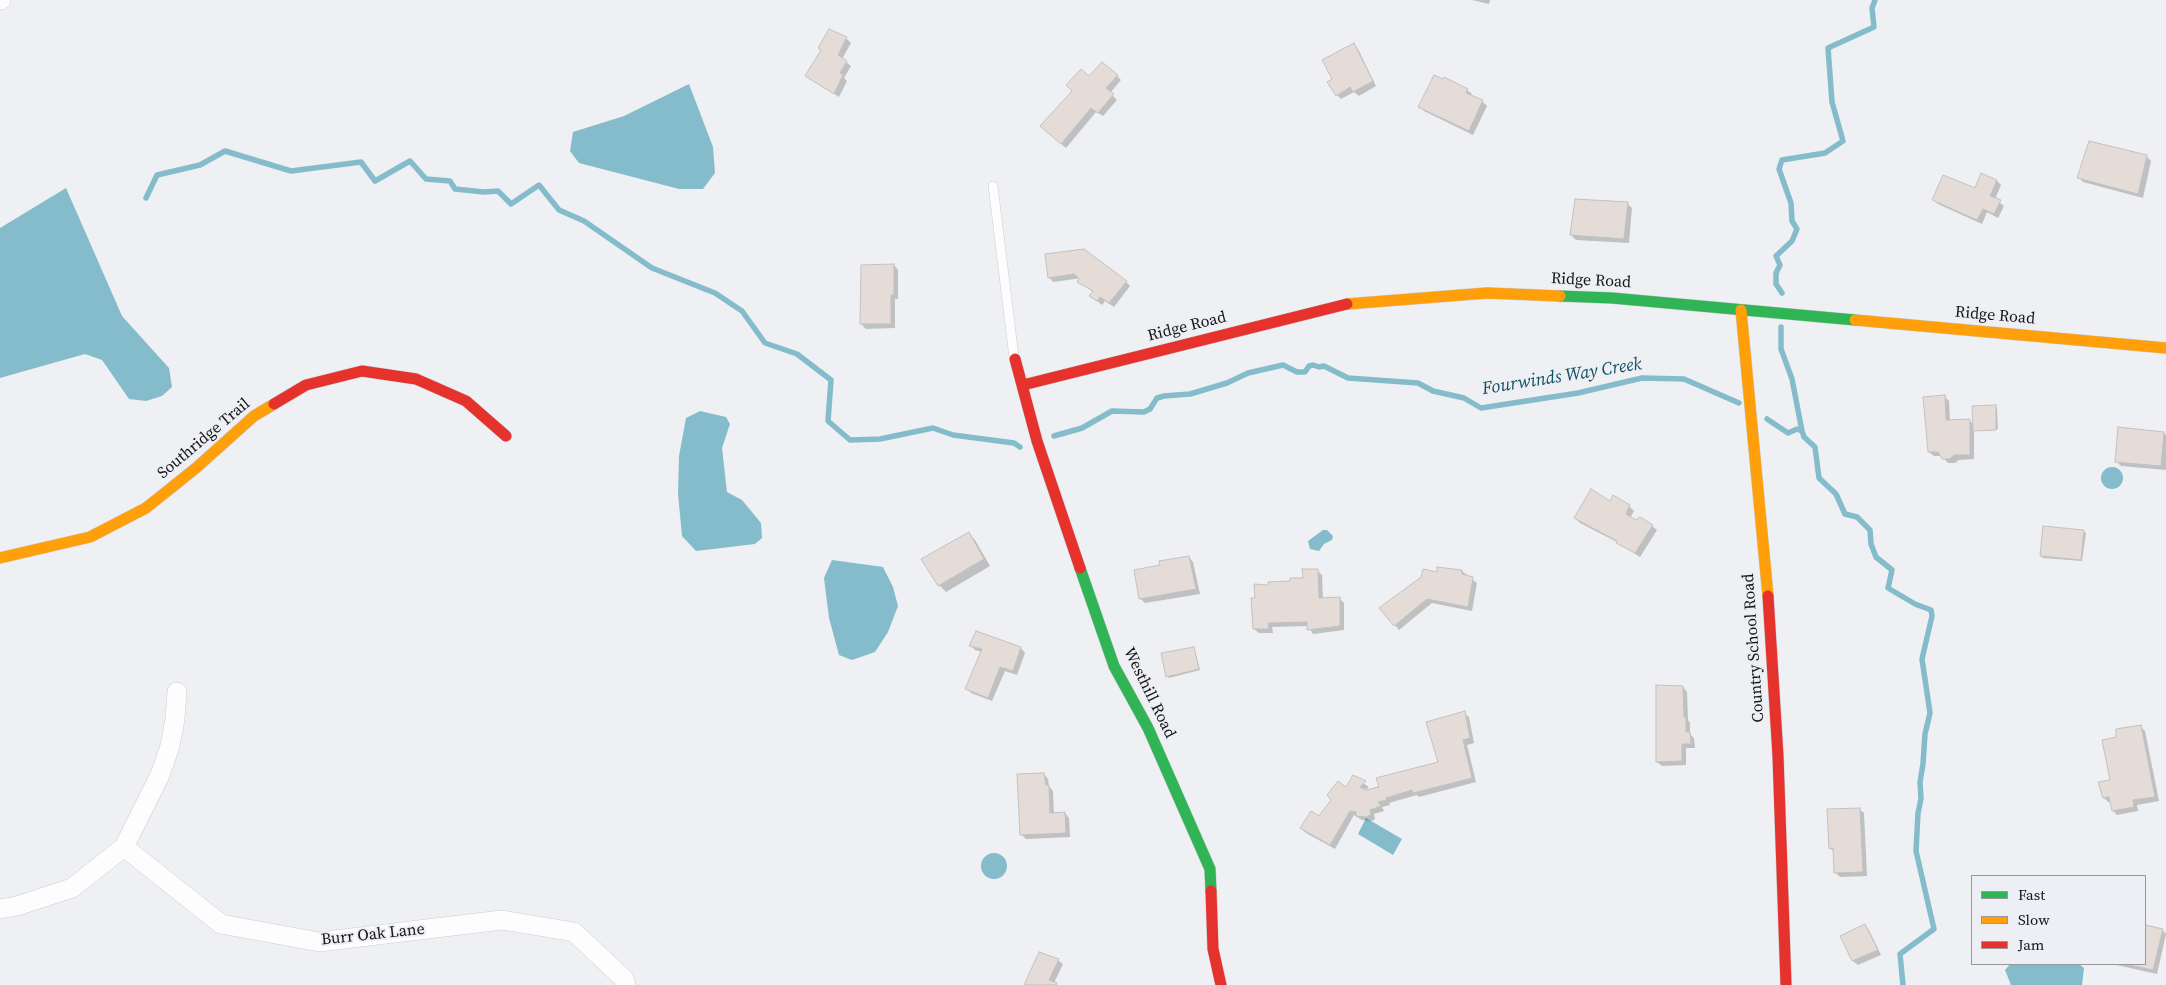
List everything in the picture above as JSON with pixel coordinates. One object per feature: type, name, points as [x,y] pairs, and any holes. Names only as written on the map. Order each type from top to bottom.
[{"type":"street","name":"Ridge Road","points":[[1024,385],[1341,304],[1487,293],[1612,298],[2166,348]]},
{"type":"street","name":"Country School Road","points":[[1741,310],[1772,644],[1786,985]]},
{"type":"street","name":"Westhill Road","points":[[1015,359],[1024,385],[1037,441],[1114,666],[1148,728],[1210,869],[1213,949],[1221,985]]},
{"type":"street","name":"Southridge Trail","points":[[0,558],[90,537],[146,508],[263,411],[306,385],[362,371],[416,379],[466,401],[506,436]]},
{"type":"street","points":[[0,909],[17,906],[72,888],[124,847],[160,775],[170,746],[177,692]]},
{"type":"street","name":"Burr Oak Lane","points":[[124,847],[221,924],[318,942],[502,920],[574,932],[624,979],[626,985]]},
{"type":"lane","points":[[993,186],[1015,359]]},
{"type":"water","points":[[689,84],[713,147],[715,173],[703,189],[679,189],[579,163],[570,151],[573,132],[624,116]]},
{"type":"water","points":[[66,188],[122,316],[169,368],[172,387],[162,396],[146,401],[129,399],[102,360],[85,354],[0,378],[0,228]]},
{"type":"water","points":[[700,411],[726,417],[730,424],[722,448],[727,492],[742,500],[761,523],[762,538],[755,544],[696,551],[682,536],[678,494],[679,456],[686,418]]},
{"type":"water","points":[[2112,467],[2120,470],[2123,478],[2120,486],[2112,489],[2104,486],[2101,478],[2104,470]]},
{"type":"water","points":[[1323,530],[1327,530],[1333,536],[1332,540],[1324,544],[1319,551],[1310,549],[1308,541]]},
{"type":"water","points":[[832,560],[883,567],[893,587],[898,606],[888,632],[875,652],[852,660],[839,655],[829,618],[824,578]]},
{"type":"water","points":[[1366,818],[1402,839],[1393,855],[1358,834]]},
{"type":"water","points":[[994,853],[1003,857],[1007,866],[1003,875],[994,879],[985,875],[981,866],[985,857]]},
{"type":"water","points":[[2009,965],[2080,965],[2084,968],[2082,985],[2011,985],[2005,970]]},
{"type":"building","points":[[829,29],[847,37],[838,55],[847,61],[840,73],[843,75],[834,94],[805,76],[821,50],[818,48]]},
{"type":"building","points":[[1354,43],[1373,81],[1353,92],[1350,87],[1336,96],[1327,82],[1332,79],[1322,60]]},
{"type":"building","points":[[1102,62],[1118,75],[1106,88],[1114,94],[1098,113],[1091,108],[1061,144],[1040,126],[1072,91],[1066,85],[1081,69],[1089,76]]},
{"type":"building","points":[[1434,75],[1443,79],[1444,77],[1468,89],[1466,93],[1483,100],[1469,131],[1418,107]]},
{"type":"building","points":[[2089,141],[2147,155],[2138,194],[2077,178]]},
{"type":"building","points":[[1981,173],[1997,180],[1990,196],[2001,200],[1994,214],[1983,209],[1977,220],[1932,200],[1943,175],[1975,188]]},
{"type":"building","points":[[1575,199],[1628,202],[1624,239],[1570,235]]},
{"type":"building","points":[[1084,249],[1127,281],[1109,303],[1100,297],[1097,301],[1089,296],[1093,291],[1077,282],[1079,279],[1074,274],[1048,278],[1045,254]]},
{"type":"building","points":[[894,264],[894,295],[891,295],[891,324],[860,324],[861,265]]},
{"type":"building","points":[[1945,395],[1946,420],[1970,419],[1970,455],[1954,455],[1950,459],[1942,459],[1938,452],[1928,452],[1923,397]]},
{"type":"building","points":[[1996,405],[1996,430],[1973,431],[1972,406]]},
{"type":"building","points":[[2118,427],[2164,432],[2161,466],[2115,462]]},
{"type":"building","points":[[1591,489],[1610,501],[1613,495],[1630,505],[1626,514],[1636,520],[1640,517],[1653,525],[1635,553],[1574,518]]},
{"type":"building","points":[[2043,526],[2084,530],[2081,560],[2040,556]]},
{"type":"building","points":[[969,532],[984,559],[938,586],[921,559]]},
{"type":"building","points":[[1189,556],[1196,589],[1139,599],[1134,570],[1160,565],[1159,561]]},
{"type":"building","points":[[1437,567],[1462,570],[1462,574],[1473,577],[1468,607],[1427,599],[1394,626],[1379,608],[1421,577],[1423,569],[1437,572]]},
{"type":"building","points":[[1302,569],[1318,569],[1319,598],[1340,597],[1340,626],[1307,630],[1307,622],[1268,623],[1269,629],[1253,629],[1251,598],[1255,598],[1254,584],[1268,585],[1268,582],[1290,581],[1290,578],[1303,578]]},
{"type":"building","points":[[976,631],[1021,647],[1013,671],[1000,667],[988,698],[965,689],[982,649],[969,646]]},
{"type":"building","points":[[1194,647],[1199,669],[1166,677],[1161,653]]},
{"type":"building","points":[[1656,685],[1683,686],[1686,732],[1690,732],[1691,744],[1682,744],[1682,761],[1656,762]]},
{"type":"building","points":[[1465,711],[1470,738],[1463,740],[1472,778],[1413,793],[1412,790],[1386,798],[1387,800],[1378,802],[1381,806],[1370,810],[1371,814],[1367,817],[1356,816],[1356,812],[1350,811],[1330,845],[1300,828],[1311,811],[1319,816],[1331,800],[1327,795],[1338,781],[1346,787],[1353,775],[1366,781],[1360,787],[1366,790],[1379,787],[1376,778],[1438,762],[1426,722]]},
{"type":"building","points":[[2141,725],[2155,797],[2133,800],[2134,807],[2112,811],[2109,797],[2103,798],[2098,782],[2110,780],[2102,740],[2116,737],[2116,729]]},
{"type":"building","points":[[1044,773],[1046,785],[1049,785],[1050,813],[1065,812],[1066,833],[1020,835],[1017,774]]},
{"type":"building","points":[[1860,808],[1863,872],[1834,873],[1833,848],[1829,849],[1827,809]]},
{"type":"building","points":[[1865,924],[1878,950],[1852,961],[1840,936]]},
{"type":"building","points":[[2146,925],[2163,929],[2153,970],[2129,965],[2146,965]]},
{"type":"building","points":[[1039,952],[1059,959],[1049,980],[1057,983],[1056,985],[1024,985]]},
{"type":"waterway","points":[[1782,293],[1776,284],[1776,273],[1780,265],[1776,256],[1792,241],[1797,229],[1792,221],[1791,203],[1779,169],[1782,160],[1825,153],[1843,141],[1832,102],[1828,48],[1874,27],[1872,8],[1875,0]]},
{"type":"waterway","name":"Fourwinds Way Creek","points":[[146,198],[157,175],[200,165],[225,151],[291,171],[361,162],[375,181],[410,161],[426,179],[450,181],[455,189],[484,192],[498,191],[511,204],[539,185],[559,210],[584,221],[652,268],[715,293],[742,311],[765,343],[797,354],[831,380],[828,421],[850,440],[880,439],[933,428],[953,435],[1014,443],[1020,447]]},
{"type":"waterway","points":[[1781,327],[1781,349],[1792,379],[1802,431]]},
{"type":"waterway","name":"Fourwinds Way Creek","points":[[1054,436],[1082,428],[1112,411],[1144,412],[1150,409],[1157,398],[1190,394],[1227,383],[1248,373],[1283,365],[1297,372],[1305,372],[1309,366],[1313,365],[1324,366],[1348,378],[1418,383],[1433,391],[1464,398],[1481,408],[1578,393],[1642,378],[1684,379],[1739,403]]},
{"type":"waterway","name":"Fourwinds Way Creek","points":[[1767,419],[1788,433],[1797,429],[1802,431],[1804,437],[1815,447],[1819,478],[1836,494],[1845,514],[1857,517],[1870,530],[1871,544],[1876,557],[1892,570],[1888,588],[1915,604],[1931,610],[1932,616],[1922,659],[1930,713],[1925,734],[1920,782],[1921,799],[1918,813],[1916,851],[1934,929],[1900,954],[1903,985]]},
{"type":"traffic: fast","points":[[1560,296],[1612,298],[1855,320]]},
{"type":"traffic: fast","points":[[1080,568],[1114,666],[1148,728],[1210,869],[1211,891]]},
{"type":"traffic: slow","points":[[1347,304],[1487,293],[1560,296]]},
{"type":"traffic: slow","points":[[1741,310],[1768,596]]},
{"type":"traffic: slow","points":[[1855,320],[2166,348]]},
{"type":"traffic: slow","points":[[0,558],[90,537],[146,508],[196,468],[254,416],[274,404]]},
{"type":"traffic: jam","points":[[1023,385],[1347,304]]},
{"type":"traffic: jam","points":[[1015,359],[1037,441],[1080,568]]},
{"type":"traffic: jam","points":[[274,404],[306,385],[362,371],[416,379],[466,401],[506,436]]},
{"type":"traffic: jam","points":[[1768,596],[1778,756],[1786,985]]},
{"type":"traffic: jam","points":[[1211,891],[1213,949],[1221,985]]}]
